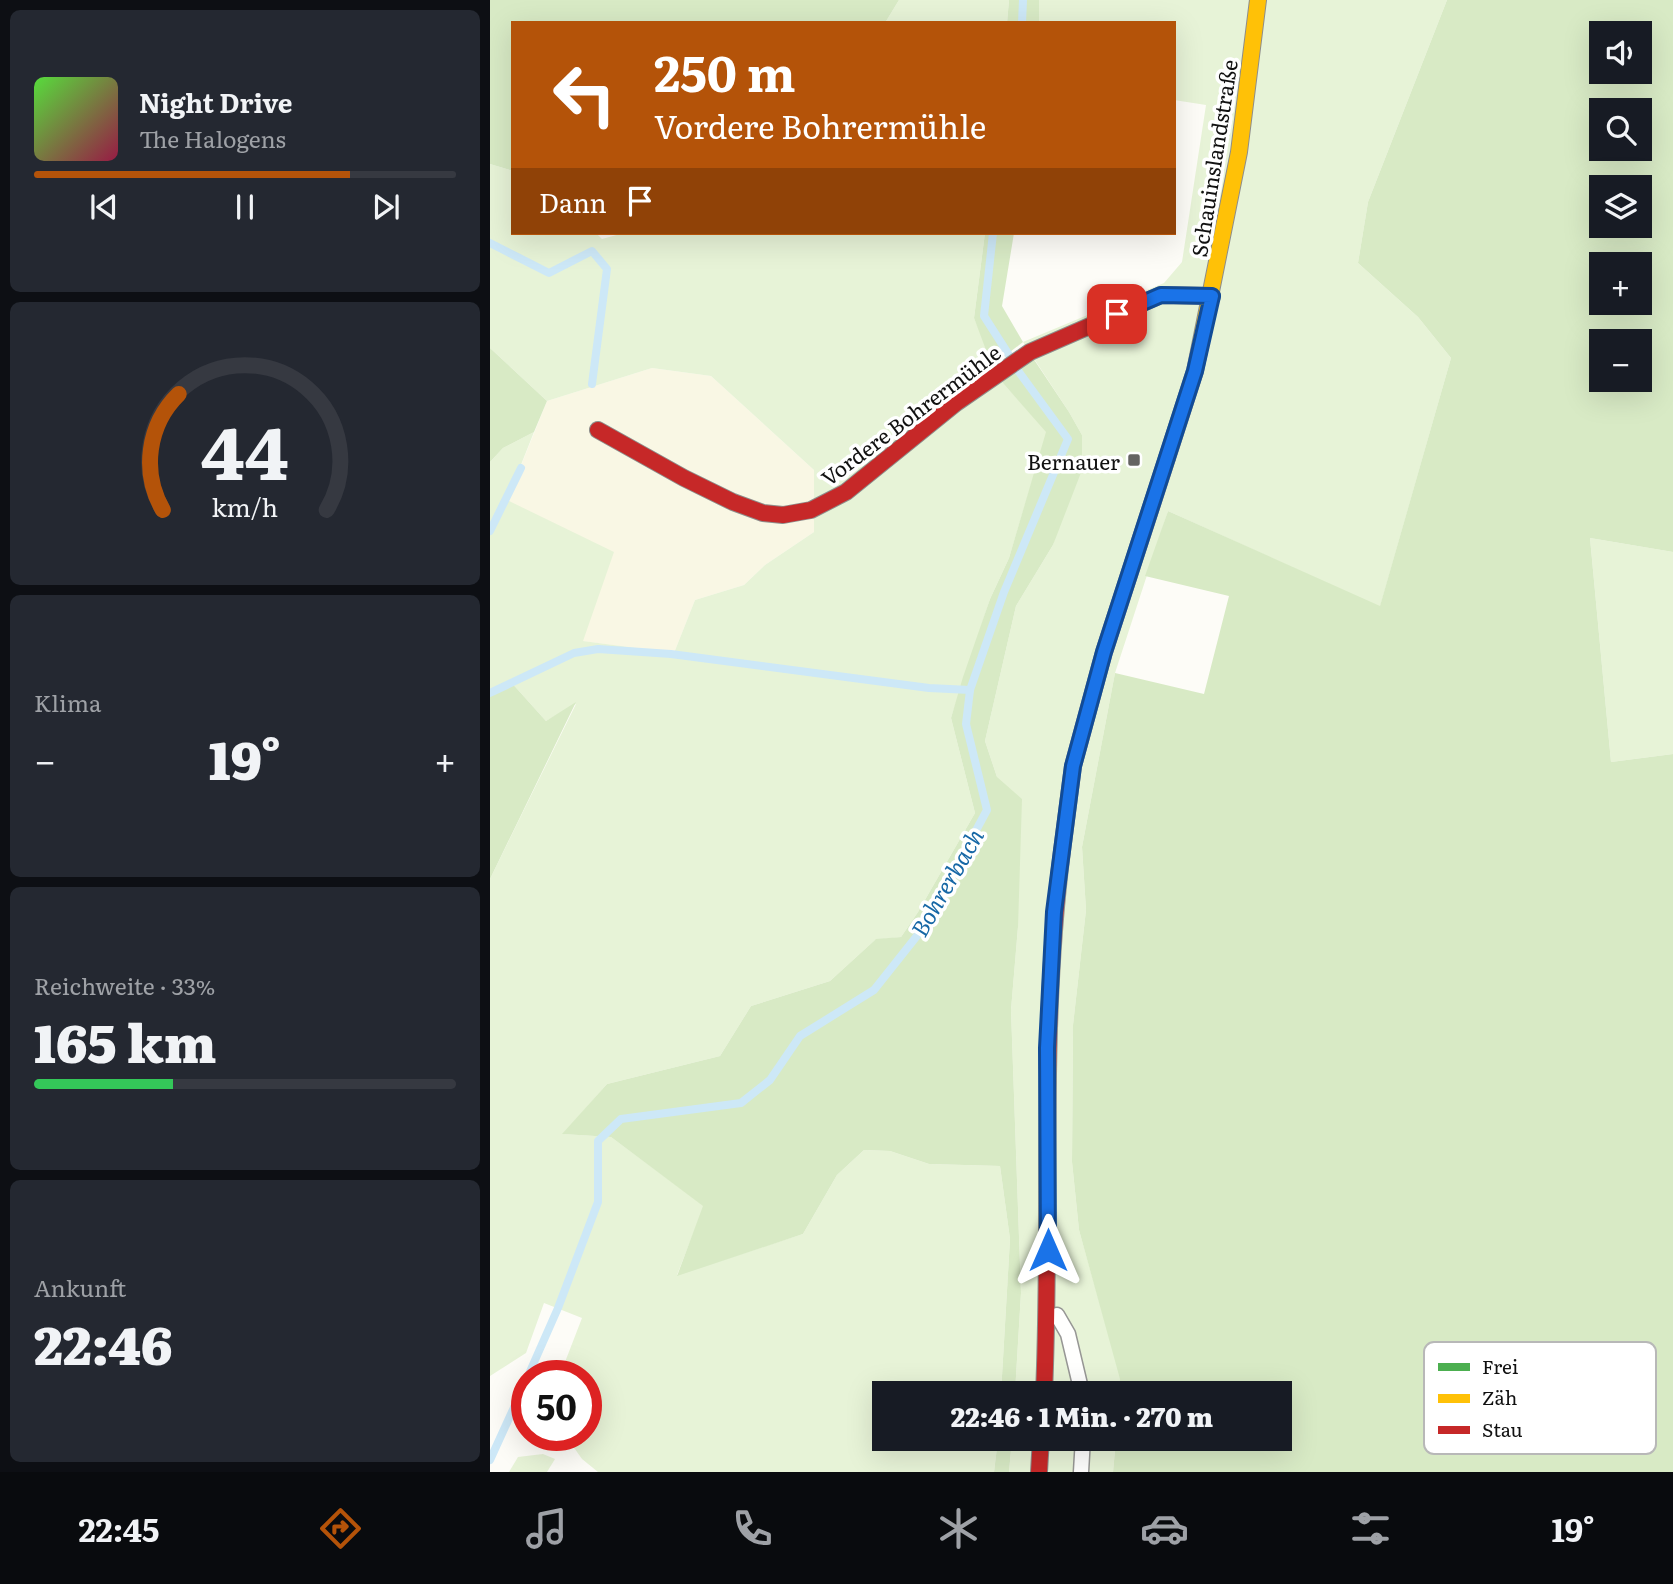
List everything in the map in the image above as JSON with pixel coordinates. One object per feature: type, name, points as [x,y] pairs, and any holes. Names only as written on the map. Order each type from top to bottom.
[{"type":"main road","name":"Schauinslandstraße","points":[[1045,1381],[1048,1300],[1047,1048],[1054,912],[1073,766],[1104,652],[1195,371],[1212,296],[1238,152],[1258,0]]},
{"type":"main road","name":"Vordere Bohrermühle","points":[[598,430],[733,502],[763,513],[783,514],[811,510],[846,492],[956,403],[1030,352],[1161,295],[1212,296]]},
{"type":"main road","points":[[1040,1472],[1041,1451]]},
{"type":"lane","points":[[1048,1300],[1068,1334],[1079,1381]]},
{"type":"lane","points":[[1081,1472],[1082,1451]]},
{"type":"shaded area","points":[[652,368],[711,376],[814,470],[814,532],[765,565],[744,585],[695,600],[674,653],[582,641],[507,500],[547,401]]},
{"type":"green space","points":[[490,0],[899,0],[886,21],[511,21],[511,170],[490,164]]},
{"type":"green space","points":[[899,0],[1009,0],[1007,21],[886,21]]},
{"type":"green space","points":[[1009,0],[1039,0],[1039,21],[1007,21]]},
{"type":"green space","points":[[1039,0],[1447,0],[1368,202],[1358,263],[1418,317],[1451,358],[1380,607],[1168,511],[1115,673],[1082,847],[1086,910],[1073,1025],[1072,1162],[1079,1230],[1121,1381],[1016,1381],[1021,1293],[1011,1010],[1018,927],[997,777],[985,741],[1016,606],[1053,545],[1082,435],[1023,342],[1164,283],[1182,262],[1206,105],[1176,100],[1176,21],[1039,21]]},
{"type":"green space","points":[[1447,0],[1673,0],[1673,552],[1590,538],[1611,762],[1673,754],[1673,1472],[1113,1472],[1115,1451],[1292,1451],[1292,1381],[1120,1381],[1079,1230],[1072,1162],[1073,1025],[1086,910],[1082,847],[1115,673],[1204,694],[1229,596],[1145,576],[1168,511],[1380,606],[1451,358],[1418,317],[1358,263],[1368,202]]},
{"type":"green space","points":[[490,164],[511,170],[511,235],[598,235],[602,239],[617,235],[985,235],[974,318],[1002,382],[1047,432],[1009,558],[990,599],[951,718],[975,813],[901,937],[875,940],[830,981],[751,1006],[720,1056],[607,1084],[563,1134],[611,1137],[704,1206],[677,1275],[803,1234],[837,1175],[864,1150],[890,1151],[929,1164],[1000,1166],[1010,1239],[1002,1381],[872,1381],[872,1451],[997,1451],[994,1472],[598,1472],[576,1451],[602,1451],[602,1360],[566,1360],[582,1318],[544,1303],[526,1353],[511,1360],[490,1376],[490,879],[576,704],[546,721],[510,681],[490,693],[490,462],[503,448],[534,432],[507,500],[614,552],[583,641],[674,653],[695,600],[744,585],[765,565],[814,532],[814,470],[711,376],[652,368],[547,401],[490,348]]},
{"type":"green space","points":[[985,235],[1014,235],[1002,306],[1023,342],[992,366],[974,318]]},
{"type":"green space","points":[[490,348],[547,401],[534,432],[503,448],[490,462]]},
{"type":"green space","points":[[1033,358],[1082,435],[1082,470],[1053,545],[1016,606],[985,741],[997,777],[1022,799],[1018,927],[1011,1010],[1021,1293],[1016,1381],[1002,1381],[1010,1239],[1000,1166],[929,1164],[890,1151],[864,1150],[837,1175],[803,1234],[677,1276],[703,1206],[611,1137],[562,1134],[607,1084],[720,1056],[751,1006],[830,981],[876,939],[901,937],[918,912],[975,813],[951,718],[990,599],[1009,558],[1046,432],[1002,382]]},
{"type":"green space","points":[[1590,538],[1673,552],[1673,754],[1611,762]]},
{"type":"green space","points":[[510,681],[546,721],[576,702],[490,879],[490,693]]},
{"type":"green space","points":[[997,1451],[1011,1451],[1009,1472],[994,1472]]},
{"type":"green space","points":[[1011,1451],[1115,1451],[1113,1472],[1009,1472]]},
{"type":"green space","points":[[543,1454],[555,1459],[547,1472],[509,1472],[518,1457]]},
{"type":"waterway","name":"Bohrerbach","points":[[1022,21],[1023,0]]},
{"type":"waterway","name":"Bohrerbach","points":[[993,235],[984,316],[1009,355]]},
{"type":"waterway","points":[[490,243],[549,273],[592,251],[607,269],[592,384]]},
{"type":"waterway","name":"Bohrerbach","points":[[535,1360],[598,1202],[598,1141],[621,1119],[741,1103],[770,1080],[800,1036],[874,990],[924,927],[987,810],[966,724],[970,690],[1004,592],[1068,439],[1019,372]]},
{"type":"waterway","points":[[490,531],[521,468]]},
{"type":"waterway","points":[[490,693],[574,653],[598,649],[671,654],[929,688],[970,690]]},
{"type":"waterway","name":"Bohrerbach","points":[[490,1460],[511,1414]]},
{"type":"traffic: fast","points":[[1062,851],[1073,766],[1104,652],[1167,458]]},
{"type":"traffic: slow","points":[[1167,458],[1195,371],[1239,152],[1258,0]]},
{"type":"traffic: slow","points":[[1092,325],[1161,295],[1212,296]]},
{"type":"traffic: jam","points":[[598,430],[733,502],[763,513],[783,515],[811,510],[846,492],[956,403],[1030,352],[1092,325]]},
{"type":"traffic: jam","points":[[1044,1381],[1048,1054],[1055,919],[1062,851]]},
{"type":"traffic: jam","points":[[1039,1472],[1040,1451]]},
{"type":"place","name":"Bernauer","points":[[1134,460]]},
{"type":"route","points":[[1048,1250],[1047,1048],[1054,912],[1073,766],[1104,652],[1195,371],[1212,296],[1161,295],[1117,314]]}]
